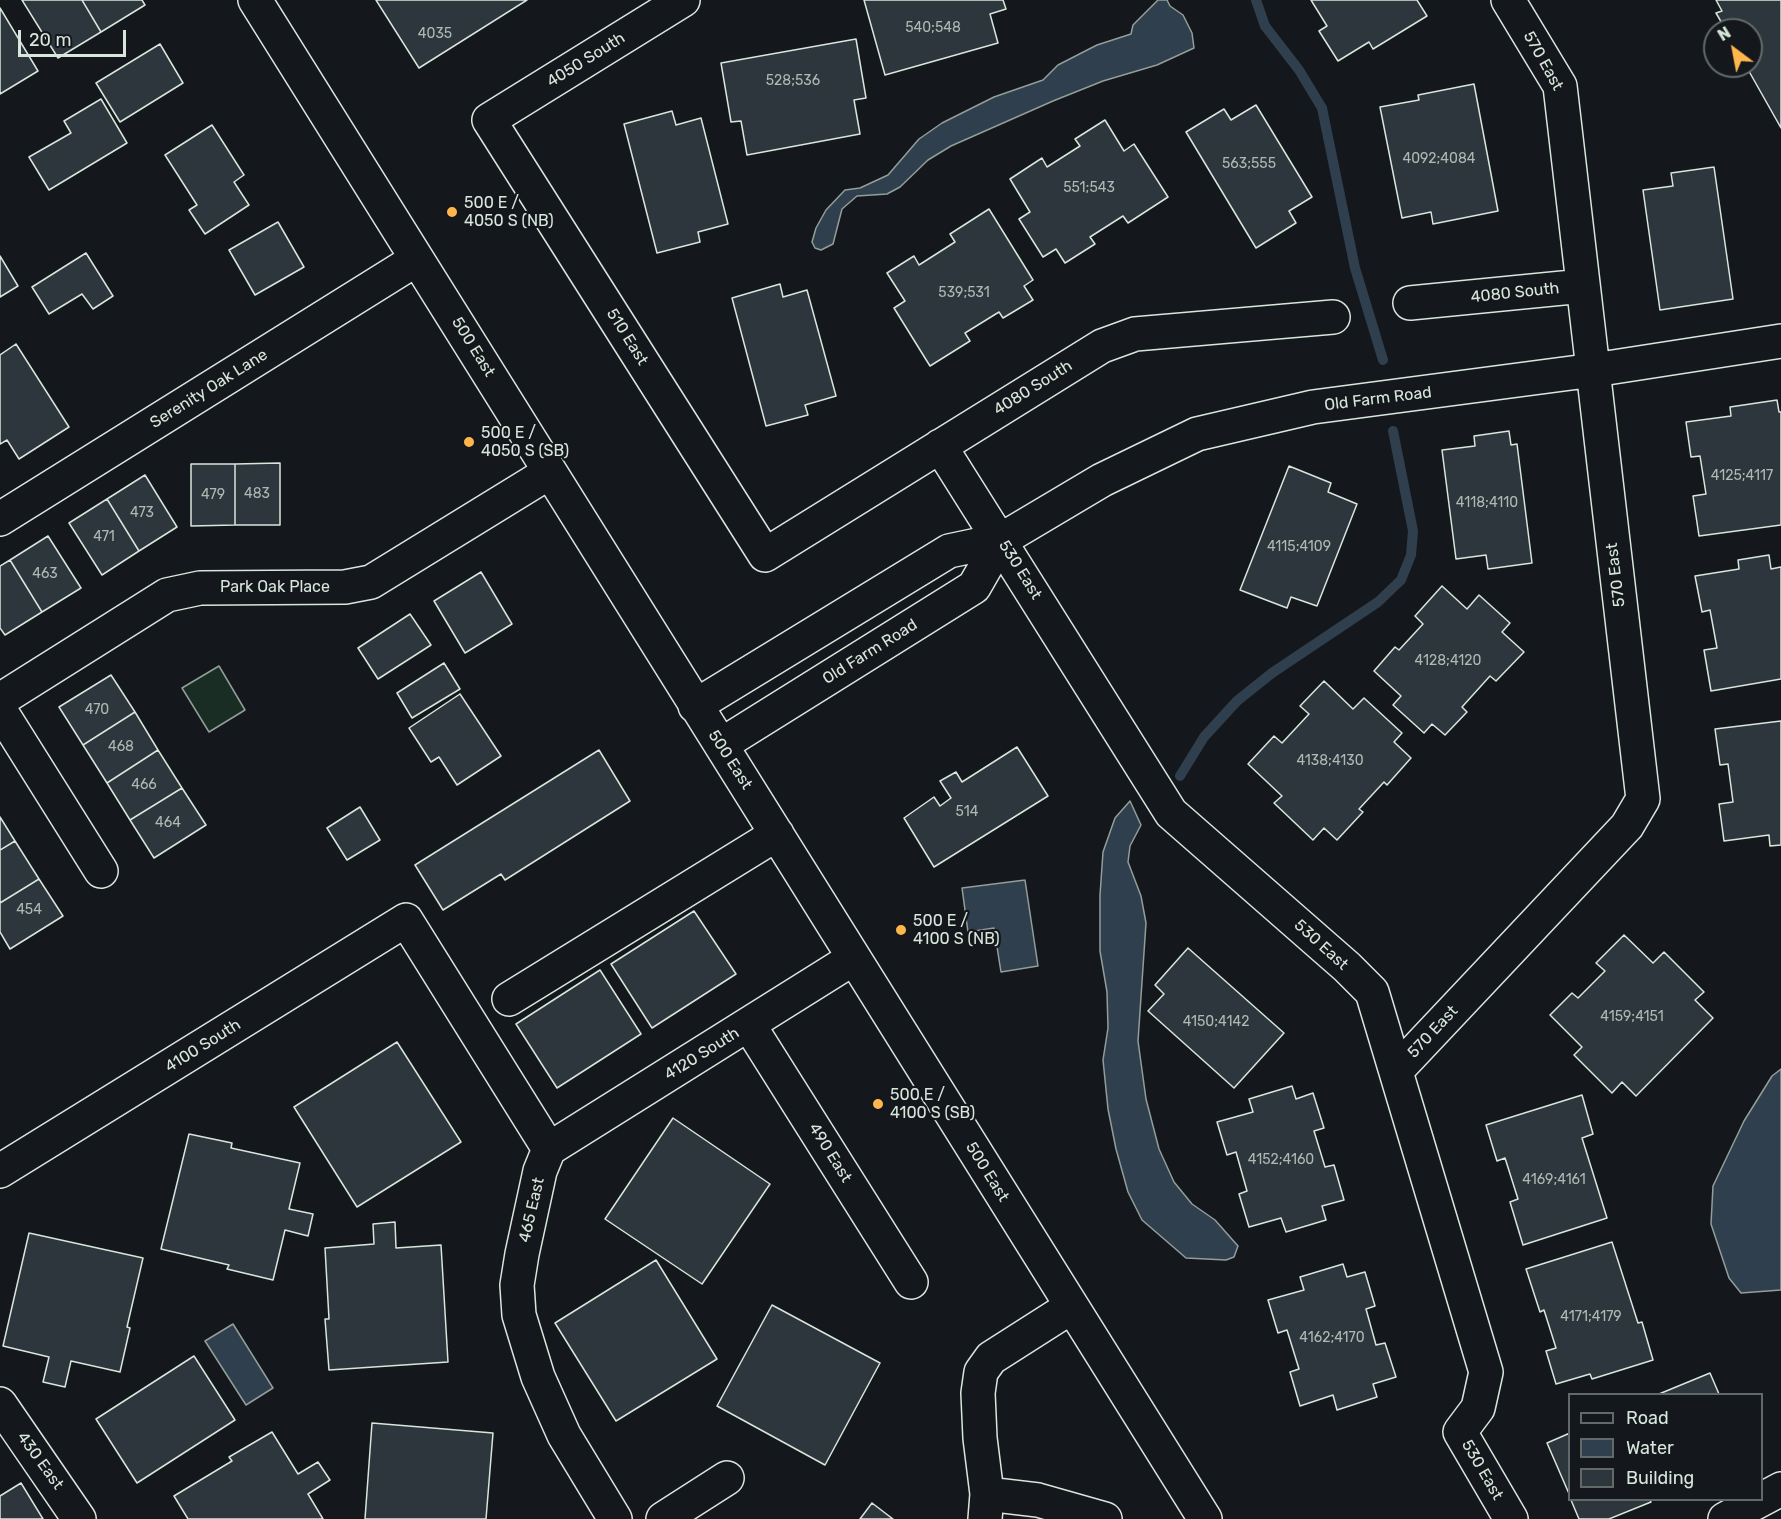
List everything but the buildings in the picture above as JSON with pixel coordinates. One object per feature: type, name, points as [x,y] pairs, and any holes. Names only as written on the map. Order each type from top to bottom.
[{"type":"street","name":"500 East","points":[[255,0],[1205,1519]]},
{"type":"street","name":"4050 South","points":[[489,120],[682,0]]},
{"type":"street","name":"570 East","points":[[1397,1070],[1628,826],[1643,800],[1560,86],[1508,0]]},
{"type":"street","name":"510 East","points":[[489,120],[765,555]]},
{"type":"street","name":"Serenity Oak Lane","points":[[0,519],[417,259]]},
{"type":"street","name":"4080 South","points":[[1410,303],[1583,286]]},
{"type":"street","name":"4080 South","points":[[765,555],[1102,346],[1135,334],[1333,317]]},
{"type":"street","name":"Old Farm Road","points":[[695,706],[949,551],[1001,540],[1102,480],[1197,434],[1313,407],[1594,370],[1781,341]]},
{"type":"street","name":"530 East","points":[[940,446],[1171,813],[1347,967],[1372,992],[1486,1372],[1478,1408],[1460,1432],[1511,1519]]},
{"type":"street","name":"Park Oak Place","points":[[0,700],[167,595],[200,588],[345,586],[371,582],[550,472]]},
{"type":"street","name":"Old Farm Road","points":[[721,745],[974,587],[1001,540]]},
{"type":"street","points":[[0,710],[101,871]]},
{"type":"street","points":[[509,999],[777,834]]},
{"type":"street","name":"4100 South","points":[[0,1171],[406,920],[549,1149]]},
{"type":"street","name":"4120 South","points":[[549,1149],[854,958]]},
{"type":"street","name":"490 East","points":[[749,1025],[911,1282]]},
{"type":"street","name":"465 East","points":[[549,1149],[540,1172],[522,1254],[517,1285],[519,1315],[538,1377],[564,1435],[615,1519]]},
{"type":"street","points":[[1071,1307],[991,1358],[981,1372],[978,1394],[986,1506],[1038,1500],[1105,1519]]},
{"type":"street","name":"430 East","points":[[0,1404],[80,1519]]},
{"type":"street","points":[[663,1519],[728,1478]]},
{"type":"street","points":[[1763,1499],[1781,1490]]},
{"type":"street","points":[[1725,1519],[1760,1501]]},
{"type":"green space","points":[[219,666],[245,710],[209,732],[182,688]]},
{"type":"water","points":[[1158,0],[1167,0],[1170,6],[1183,15],[1192,33],[1194,48],[1157,65],[1103,81],[1053,101],[951,146],[928,160],[900,187],[887,194],[857,196],[842,209],[833,244],[821,250],[815,248],[812,242],[816,228],[826,210],[845,190],[860,188],[888,175],[919,139],[942,123],[994,97],[1043,80],[1058,65],[1097,45],[1131,34],[1133,25]]},
{"type":"water","points":[[1130,801],[1141,825],[1130,846],[1128,862],[1141,896],[1146,923],[1138,1041],[1146,1099],[1159,1149],[1174,1182],[1192,1204],[1215,1220],[1238,1246],[1234,1257],[1226,1260],[1186,1258],[1142,1220],[1128,1192],[1116,1149],[1108,1109],[1103,1060],[1108,1028],[1107,992],[1100,951],[1100,895],[1103,852],[1115,818]]},
{"type":"water","points":[[1025,880],[1038,966],[1001,972],[994,928],[968,932],[962,888]]},
{"type":"water","points":[[1781,1069],[1781,1290],[1741,1293],[1729,1278],[1711,1224],[1713,1186],[1744,1121],[1772,1076]]},
{"type":"water","points":[[233,1324],[273,1388],[246,1405],[205,1341]]},
{"type":"waterway","points":[[1256,0],[1265,26],[1299,70],[1322,108],[1355,268],[1383,360]]},
{"type":"waterway","points":[[1180,776],[1204,737],[1237,701],[1272,673],[1378,602],[1401,580],[1411,555],[1413,531],[1393,431]]},
{"type":"place","name":"500 E / 4050 S (NB)","points":[[452,212]]},
{"type":"place","name":"500 E / 4050 S (SB)","points":[[469,442]]},
{"type":"place","name":"500 E / 4100 S (NB)","points":[[901,930]]},
{"type":"place","name":"500 E / 4100 S (SB)","points":[[878,1104]]}]
